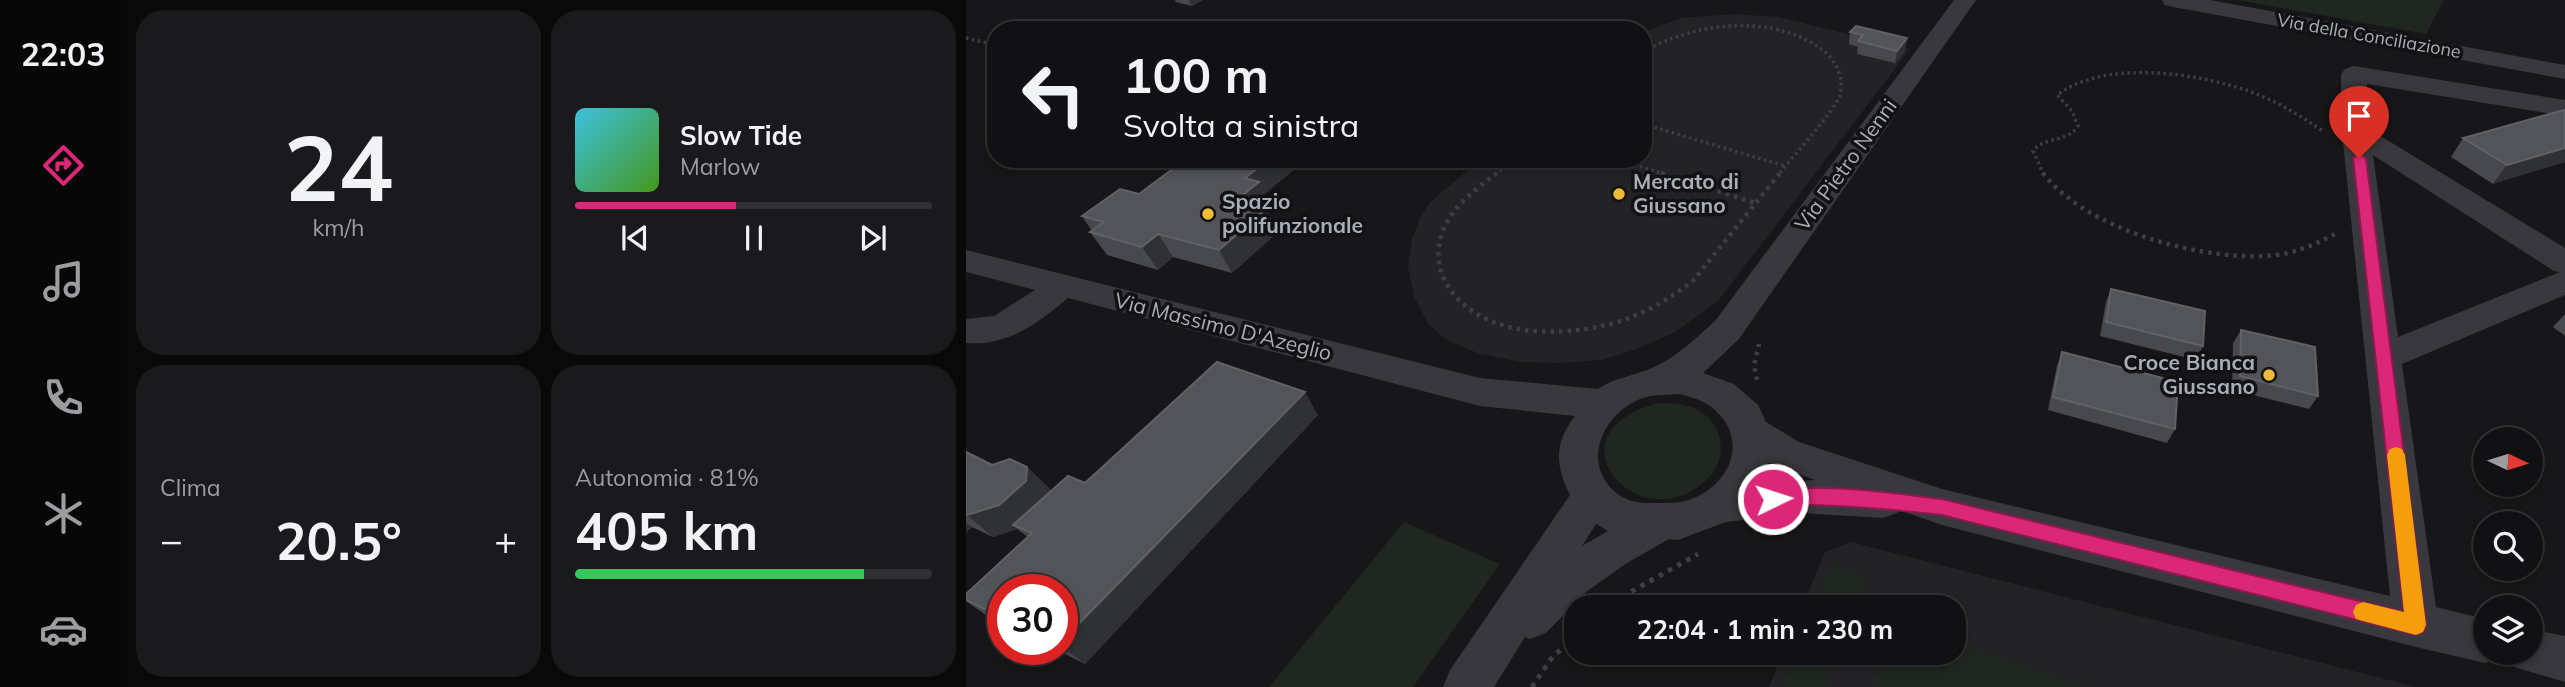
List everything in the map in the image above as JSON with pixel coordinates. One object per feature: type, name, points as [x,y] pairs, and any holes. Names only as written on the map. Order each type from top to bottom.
[{"type":"street","name":"Via Pietro Nenni","points":[[1659,381],[1690,364],[1727,330],[1965,0]]},
{"type":"street","name":"Via della Conciliazione","points":[[2173,0],[2565,72]]},
{"type":"street","points":[[2416,625],[2367,213],[2342,133],[2354,74],[2565,108]]},
{"type":"street","points":[[2342,133],[2565,263]]},
{"type":"street","name":"Via Massimo D'Azeglio","points":[[966,261],[1480,392],[1603,404]]},
{"type":"street","points":[[2385,357],[2565,282]]},
{"type":"street","points":[[966,331],[977,332],[1006,326],[1061,286]]},
{"type":"street","name":"Via Pietro Nenni","points":[[1724,394],[1720,372],[1727,330]]},
{"type":"street","points":[[1682,380],[1704,385],[1724,394],[1747,418],[1752,433],[1753,459],[1741,484],[1720,505],[1692,519],[1660,524],[1620,517],[1591,497],[1578,471],[1578,443],[1603,404],[1639,385],[1659,381],[1682,380]]},
{"type":"street","name":"Via Massimo D'Azeglio","points":[[1480,392],[1550,425],[1578,443]]},
{"type":"street","points":[[1752,433],[1785,453],[1942,507],[2473,638]]},
{"type":"street","points":[[1720,505],[1800,496],[1942,507]]},
{"type":"street","points":[[1477,673],[1591,497]]},
{"type":"street","points":[[1477,673],[1571,578],[1660,524]]},
{"type":"street","points":[[2543,654],[2565,659]]},
{"type":"path","points":[[1505,168],[1453,214],[1438,248],[1440,271],[1447,289],[1464,308],[1489,321],[1524,330],[1558,332],[1594,328],[1633,318],[1669,299],[1692,282],[1839,99],[1842,79],[1835,64],[1823,51],[1791,35],[1752,27],[1719,27],[1693,32],[1666,39],[1652,47]]},
{"type":"path","points":[[966,38],[987,43]]},
{"type":"path","points":[[2342,133],[2241,88],[2192,76],[2136,73],[2094,77],[2057,94],[2059,100],[2072,110],[2078,122],[2078,129],[2071,136],[2039,143],[2034,152],[2036,160],[2059,192],[2079,205],[2132,232],[2194,251],[2220,254],[2285,254],[2325,242],[2367,213]]},
{"type":"path","points":[[1652,127],[1785,166]]},
{"type":"path","points":[[1645,168],[1755,203]]},
{"type":"path","points":[[1625,595],[1700,553]]},
{"type":"path","points":[[1532,687],[1551,659],[1564,646]]},
{"type":"shaded area","points":[[2237,0],[2444,0],[2426,34]]},
{"type":"shaded area","name":"Mercato di Giussano","points":[[1732,14],[1778,17],[1910,49],[1718,301],[1675,332],[1637,349],[1601,360],[1559,363],[1521,362],[1480,354],[1447,340],[1429,325],[1414,297],[1408,266],[1412,239],[1421,216],[1431,201],[1470,168],[1652,168],[1652,29],[1681,18]]},
{"type":"shaded area","points":[[1659,403],[1683,405],[1701,412],[1715,427],[1721,446],[1716,467],[1710,476],[1684,495],[1657,499],[1633,492],[1615,478],[1605,458],[1607,437],[1624,418]]},
{"type":"shaded area","points":[[1404,522],[1500,564],[1413,687],[1269,687]]},
{"type":"shaded area","points":[[1851,542],[2416,687],[1769,687],[1778,665],[1966,665],[1966,595],[1807,595],[1825,552]]},
{"type":"shaded area","points":[[1832,565],[1867,579],[1861,595],[1820,595]]},
{"type":"shaded area","points":[[1966,646],[2083,687],[1872,687],[1878,665],[1966,665]]},
{"type":"shaded area","points":[[1791,665],[1833,665],[1825,687],[1782,687]]},
{"type":"building","points":[[1856,26],[1907,38],[1897,51],[1858,41],[1863,35],[1850,32]]},
{"type":"building","points":[[2564,110],[2565,148],[2507,165],[2463,138]]},
{"type":"building","points":[[1174,168],[1258,168],[1245,178],[1259,182],[1234,202],[1266,209],[1219,250],[1158,234],[1142,247],[1090,232],[1104,222],[1082,216],[1120,189],[1139,194]]},
{"type":"building","points":[[2111,289],[2205,311],[2203,346],[2106,322]]},
{"type":"building","points":[[2241,330],[2315,347],[2318,396],[2240,376]]},
{"type":"building","points":[[2062,352],[2178,382],[2175,429],[2053,397]]},
{"type":"building","points":[[1217,362],[1305,392],[1078,625],[1078,574],[988,574],[1032,533],[1013,525],[1068,476],[1085,483]]},
{"type":"building","points":[[966,452],[992,465],[1010,459],[1027,467],[1026,481],[999,505],[966,515]]},
{"type":"building","points":[[987,575],[987,610],[966,600],[966,594]]},
{"type":"slow traffic","points":[[2363,612],[2416,625],[2396,455]]},
{"type":"place","name":"Mercato di Giussano","points":[[1619,194]]},
{"type":"place","name":"Spazio polifunzionale","points":[[1208,214]]},
{"type":"place","name":"Croce Bianca Giussano","points":[[2269,375]]},
{"type":"route","points":[[1773,499],[1800,496],[1865,499],[1942,507],[2416,625],[2359,158]]}]
